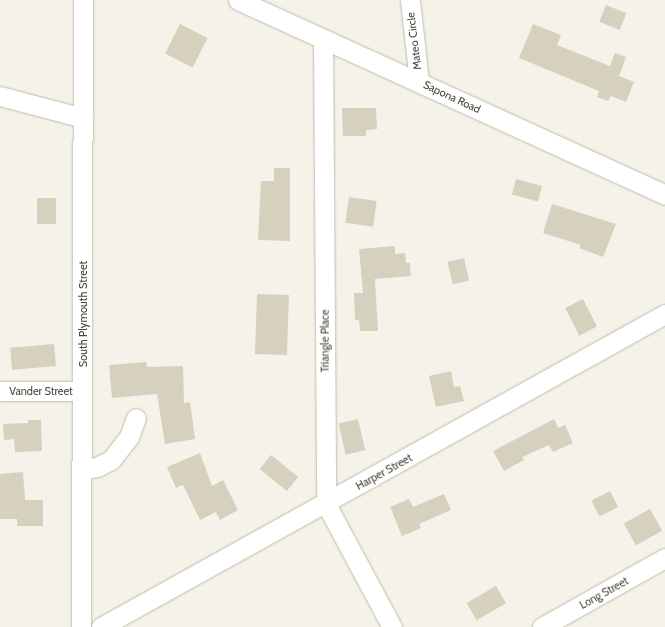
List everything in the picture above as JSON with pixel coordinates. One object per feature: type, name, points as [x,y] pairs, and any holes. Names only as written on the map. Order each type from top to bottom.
[{"type":"street","name":"South Plymouth Street","points":[[81,627],[83,0]]},
{"type":"street","name":"Sapona Road","points":[[238,0],[665,195]]},
{"type":"street","name":"Mateo Circle","points":[[410,0],[419,82]]},
{"type":"street","name":"Triangle Place","points":[[323,39],[326,504],[392,627]]},
{"type":"street","points":[[0,96],[83,118]]},
{"type":"street","name":"Harper Street","points":[[101,627],[326,504],[665,314]]},
{"type":"street","name":"Vander Street","points":[[0,391],[82,391]]},
{"type":"street","points":[[81,470],[97,467],[111,460],[126,442],[136,418]]},
{"type":"street","name":"Long Street","points":[[542,627],[665,558]]},
{"type":"building","points":[[606,5],[626,13],[620,30],[599,22]]},
{"type":"building","points":[[180,24],[208,38],[193,67],[165,53]]},
{"type":"building","points":[[533,24],[561,35],[557,45],[610,66],[615,53],[626,57],[619,76],[634,82],[626,102],[611,96],[608,101],[597,97],[599,91],[519,58]]},
{"type":"building","points":[[342,108],[376,108],[377,129],[366,130],[366,136],[343,136]]},
{"type":"building","points":[[274,168],[290,168],[290,241],[258,240],[261,181],[274,181]]},
{"type":"building","points":[[516,179],[542,186],[538,201],[512,194]]},
{"type":"building","points":[[349,197],[377,201],[373,227],[345,223]]},
{"type":"building","points":[[37,198],[56,198],[56,224],[37,224]]},
{"type":"building","points":[[552,204],[616,224],[603,257],[579,248],[581,245],[543,233]]},
{"type":"building","points":[[395,246],[395,254],[405,253],[406,263],[410,263],[411,276],[375,279],[378,331],[360,331],[359,320],[355,320],[354,293],[363,293],[359,249]]},
{"type":"building","points":[[464,258],[469,280],[453,284],[447,262]]},
{"type":"building","points":[[257,294],[289,295],[287,355],[255,354]]},
{"type":"building","points":[[583,299],[597,327],[579,336],[565,308]]},
{"type":"building","points":[[54,344],[56,366],[12,370],[10,348]]},
{"type":"building","points":[[146,362],[147,367],[183,366],[184,403],[190,402],[195,439],[165,444],[157,394],[112,398],[109,365]]},
{"type":"building","points":[[451,371],[454,387],[460,386],[464,401],[436,407],[429,376]]},
{"type":"building","points":[[358,419],[365,450],[346,455],[339,423]]},
{"type":"building","points":[[554,419],[558,428],[565,425],[573,443],[553,452],[549,445],[522,457],[524,460],[504,471],[493,451]]},
{"type":"building","points":[[28,420],[41,420],[42,451],[15,452],[14,439],[4,440],[3,424],[28,423]]},
{"type":"building","points":[[200,453],[212,486],[223,480],[238,510],[220,520],[216,512],[200,520],[183,485],[176,488],[167,467]]},
{"type":"building","points":[[271,455],[298,477],[287,491],[260,469]]},
{"type":"building","points":[[23,472],[25,500],[43,500],[43,526],[17,526],[17,519],[0,519],[0,474]]},
{"type":"building","points":[[610,491],[618,507],[599,517],[591,501]]},
{"type":"building","points":[[444,494],[451,510],[419,524],[421,528],[402,536],[390,507],[409,499],[413,507]]},
{"type":"building","points":[[650,509],[662,531],[636,545],[624,524]]},
{"type":"building","points":[[496,586],[506,603],[477,620],[467,603]]}]
